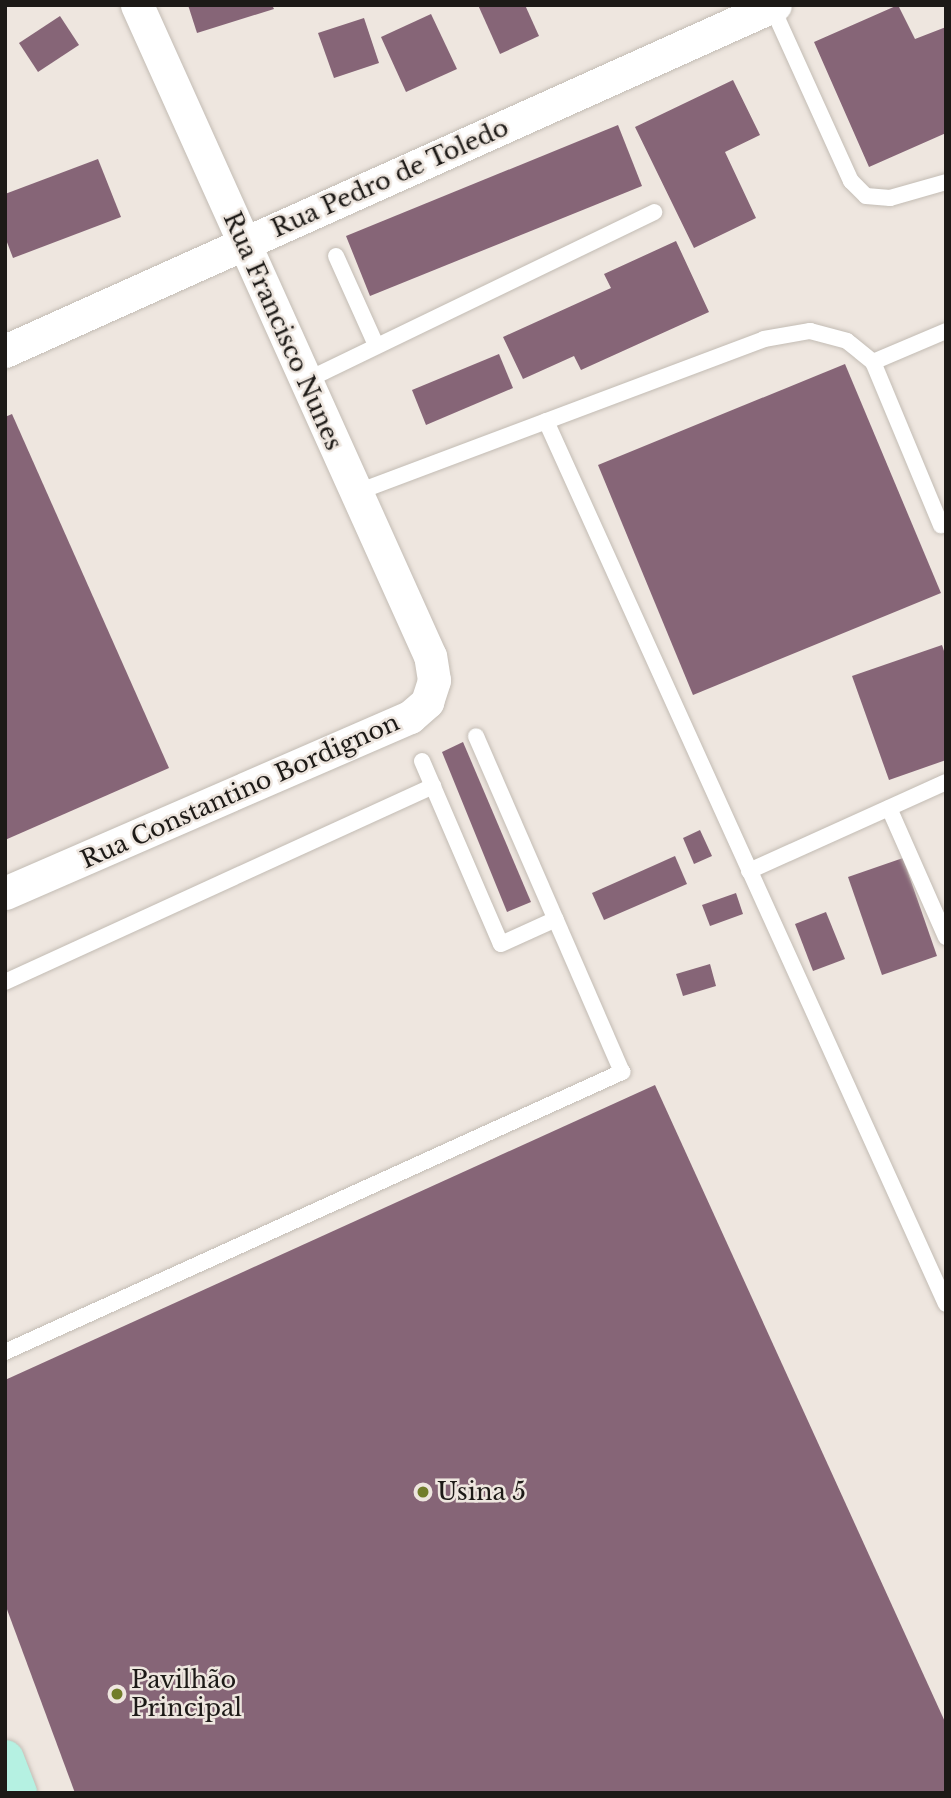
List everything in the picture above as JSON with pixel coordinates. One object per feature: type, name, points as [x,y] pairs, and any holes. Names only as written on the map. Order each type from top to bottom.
[{"type":"main road","points":[[5,1759],[18,1793]]},
{"type":"street","name":"Rua Francisco Nunes","points":[[138,5],[430,656]]},
{"type":"street","name":"Rua Pedro de Toledo","points":[[5,351],[773,6]]},
{"type":"street","name":"Rua Constantino Bordignon","points":[[5,894],[410,717],[432,692],[430,656]]},
{"type":"lane","points":[[773,6],[851,181],[866,196],[890,198],[946,182]]},
{"type":"lane","points":[[305,381],[654,212]]},
{"type":"lane","points":[[336,256],[376,345]]},
{"type":"lane","points":[[355,493],[764,339],[810,331],[847,341],[873,362],[941,525]]},
{"type":"lane","points":[[873,362],[946,331]]},
{"type":"lane","points":[[546,421],[946,1304]]},
{"type":"lane","points":[[5,1352],[622,1072],[476,736]]},
{"type":"lane","points":[[422,761],[501,944],[556,919]]},
{"type":"lane","points":[[749,871],[946,782]]},
{"type":"lane","points":[[5,982],[433,786]]},
{"type":"lane","points":[[889,808],[946,936]]},
{"type":"building","points":[[188,5],[272,5],[274,9],[197,33]]},
{"type":"building","points":[[478,5],[525,5],[539,36],[500,54]]},
{"type":"building","points":[[898,5],[915,39],[946,27],[946,133],[869,167],[814,42]]},
{"type":"building","points":[[431,14],[457,69],[406,92],[381,37]]},
{"type":"building","points":[[60,16],[79,45],[38,72],[19,43]]},
{"type":"building","points":[[364,18],[379,63],[334,78],[318,33]]},
{"type":"building","points":[[733,80],[760,135],[725,152],[756,218],[694,248],[635,127]]},
{"type":"building","points":[[618,125],[642,186],[370,296],[346,236]]},
{"type":"building","points":[[98,159],[121,217],[13,258],[5,237],[5,194]]},
{"type":"building","points":[[676,241],[709,312],[581,370],[574,356],[523,379],[503,337],[611,288],[604,274]]},
{"type":"building","points":[[499,354],[513,388],[426,425],[412,390]]},
{"type":"building","points":[[845,364],[941,593],[693,695],[598,465]]},
{"type":"building","points":[[12,414],[169,768],[5,840],[5,417]]},
{"type":"building","points":[[942,645],[946,657],[946,760],[889,780],[852,676]]},
{"type":"building","points":[[463,742],[531,902],[507,912],[442,752]]},
{"type":"building","points":[[700,830],[712,856],[694,864],[683,838]]},
{"type":"building","points":[[675,856],[687,884],[604,920],[592,893]]},
{"type":"building","points":[[903,858],[937,956],[882,975],[848,877]]},
{"type":"building","points":[[736,893],[743,914],[710,926],[702,905]]},
{"type":"building","points":[[826,912],[845,959],[813,971],[795,924]]},
{"type":"building","points":[[710,964],[716,986],[683,996],[676,974]]},
{"type":"building","name":"Usina 5","points":[[655,1085],[946,1724],[946,1793],[75,1793],[5,1604],[5,1380]]},
{"type":"place","name":"Usina 5","points":[[423,1492]]},
{"type":"place","name":"Pavilhão Principal","points":[[117,1694]]}]
